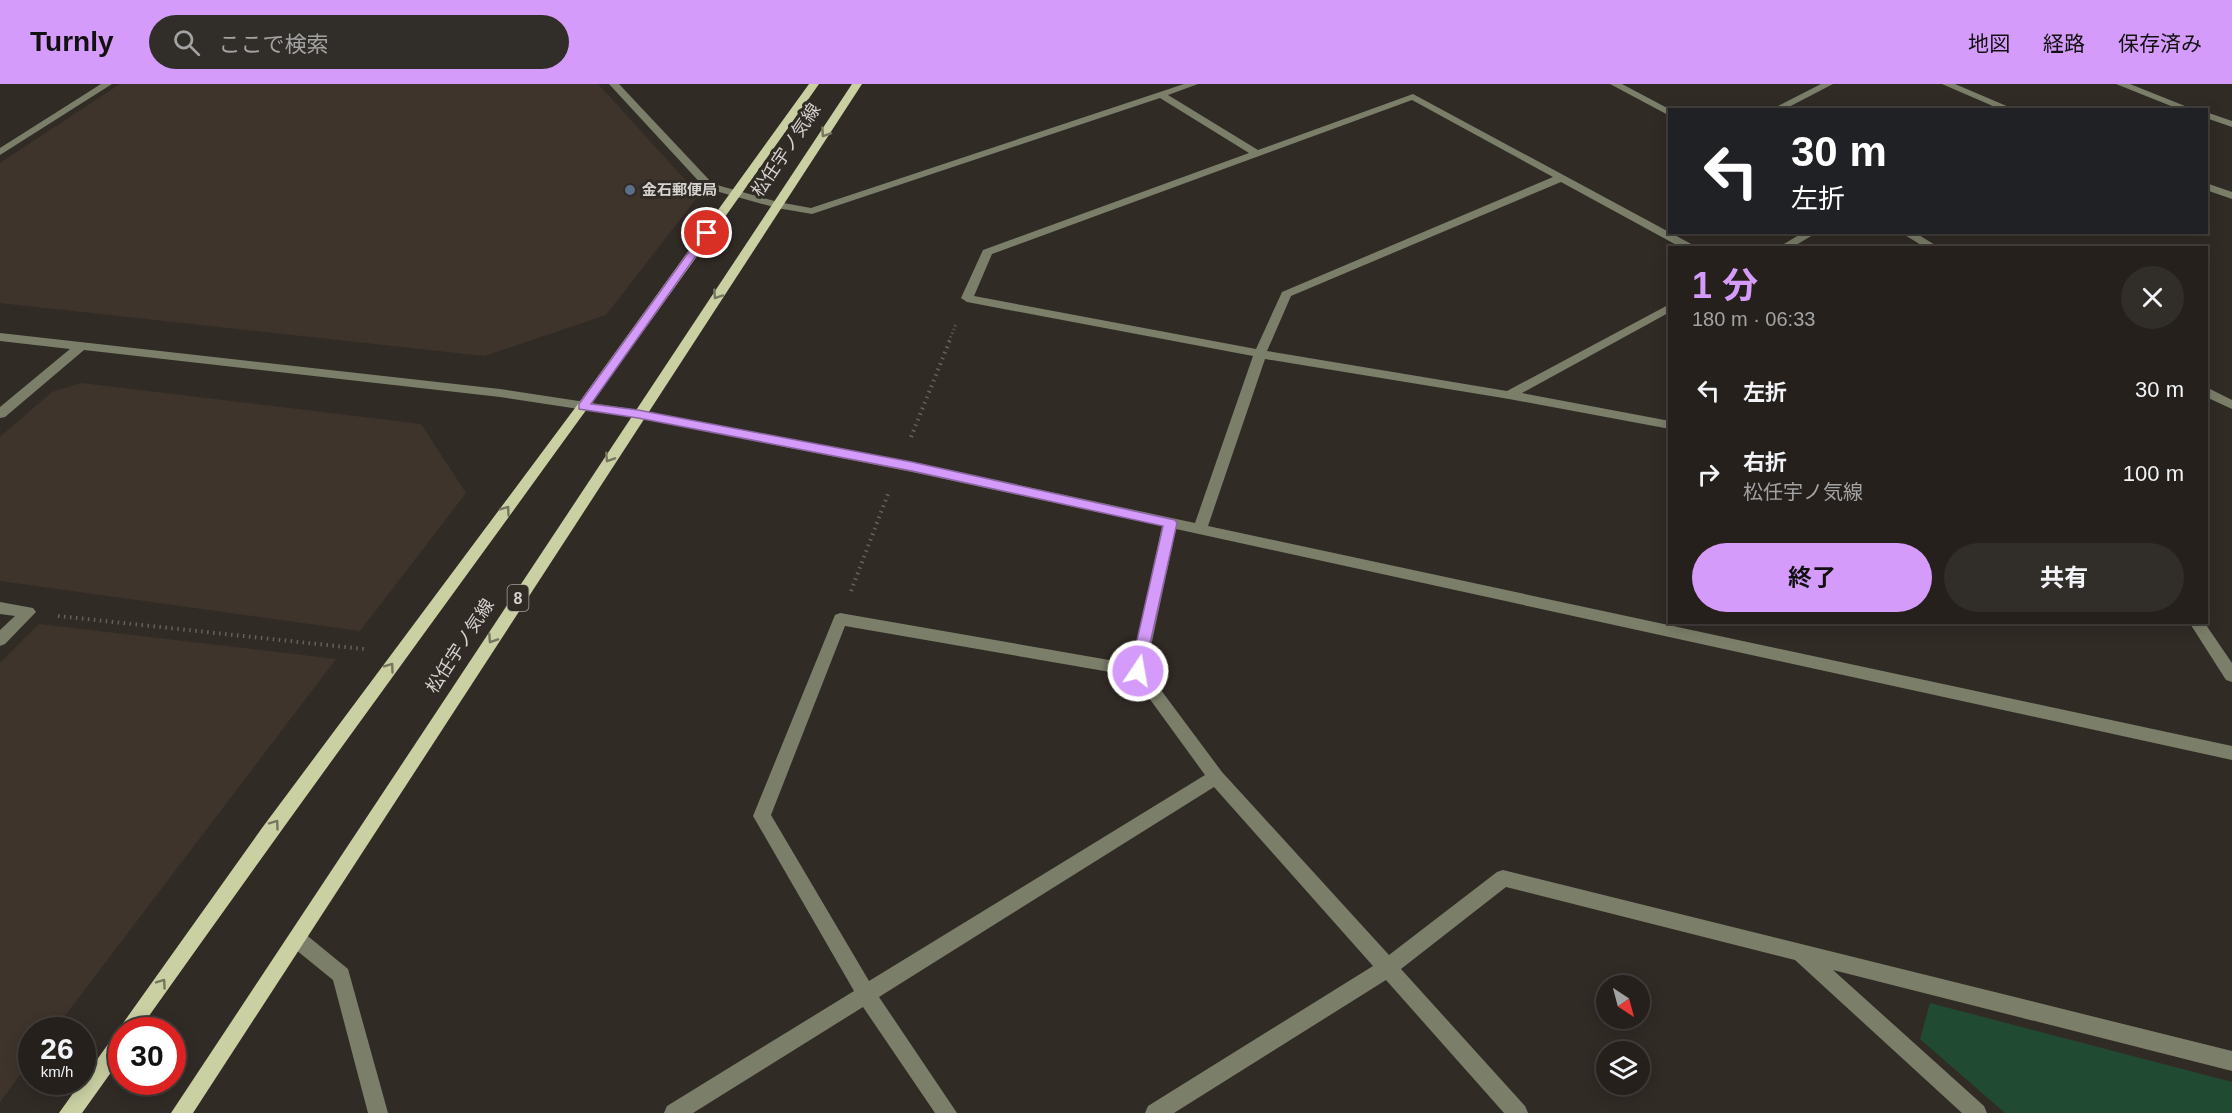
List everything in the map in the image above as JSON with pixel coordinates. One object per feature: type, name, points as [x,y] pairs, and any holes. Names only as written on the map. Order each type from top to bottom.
[{"type":"main road","name":"松任宇ノ気線","points":[[137,1017],[401,652],[583,407],[814,84]]},
{"type":"main road","name":"松任宇ノ気線","points":[[181,1113],[297,939],[638,414],[857,84]]},
{"type":"main road","points":[[69,1113],[108,1059]]},
{"type":"street","points":[[0,152],[107,84]]},
{"type":"street","points":[[615,84],[709,186],[777,205],[812,211],[1192,84]]},
{"type":"street","points":[[1615,84],[1668,112]]},
{"type":"street","points":[[1778,108],[1828,84]]},
{"type":"street","points":[[1947,84],[2007,108]]},
{"type":"street","points":[[2121,84],[2186,108]]},
{"type":"street","points":[[1161,95],[1257,154]]},
{"type":"street","points":[[1668,425],[1509,395],[1260,354],[967,298],[987,252],[1413,97],[1687,246]]},
{"type":"street","points":[[2208,116],[2232,124]]},
{"type":"street","points":[[1200,529],[1260,354],[1286,294],[1563,177]]},
{"type":"street","points":[[2208,187],[2232,196]]},
{"type":"street","points":[[1786,246],[1809,234]]},
{"type":"street","points":[[1909,234],[1931,246]]},
{"type":"street","points":[[1509,395],[1668,308]]},
{"type":"street","points":[[0,337],[500,393],[638,414],[900,464],[2232,753]]},
{"type":"street","points":[[0,414],[81,346]]},
{"type":"street","points":[[2208,392],[2232,405]]},
{"type":"street","points":[[1138,671],[1170,523]]},
{"type":"street","points":[[0,608],[28,612]]},
{"type":"street","points":[[0,640],[28,612]]},
{"type":"street","points":[[946,1113],[866,994],[762,816],[840,619],[1138,671],[1216,777],[1518,1113]]},
{"type":"street","points":[[2197,624],[2232,676]]},
{"type":"street","points":[[674,1113],[1216,777]]},
{"type":"street","points":[[1155,1113],[1387,968],[1503,878],[2232,1061]]},
{"type":"street","points":[[297,939],[341,975],[378,1113]]},
{"type":"street","points":[[1800,952],[1977,1113]]},
{"type":"path","points":[[840,619],[967,298]]},
{"type":"path","points":[[28,612],[401,652]]},
{"type":"shaded area","points":[[120,84],[598,84],[699,195],[606,315],[484,356],[0,303],[0,163]]},
{"type":"shaded area","points":[[81,383],[421,424],[466,493],[360,631],[0,581],[0,437],[52,392]]},
{"type":"shaded area","points":[[39,624],[336,659],[64,1017],[18,1017],[18,1078],[0,1102],[0,663]]},
{"type":"green space","points":[[1930,1003],[2232,1082],[2232,1113],[2005,1113],[1920,1039]]},
{"type":"place","name":"金石郵便局","points":[[630,190]]},
{"type":"route","points":[[707,233],[583,407],[638,414],[912,466],[1170,523],[1138,671]]}]
